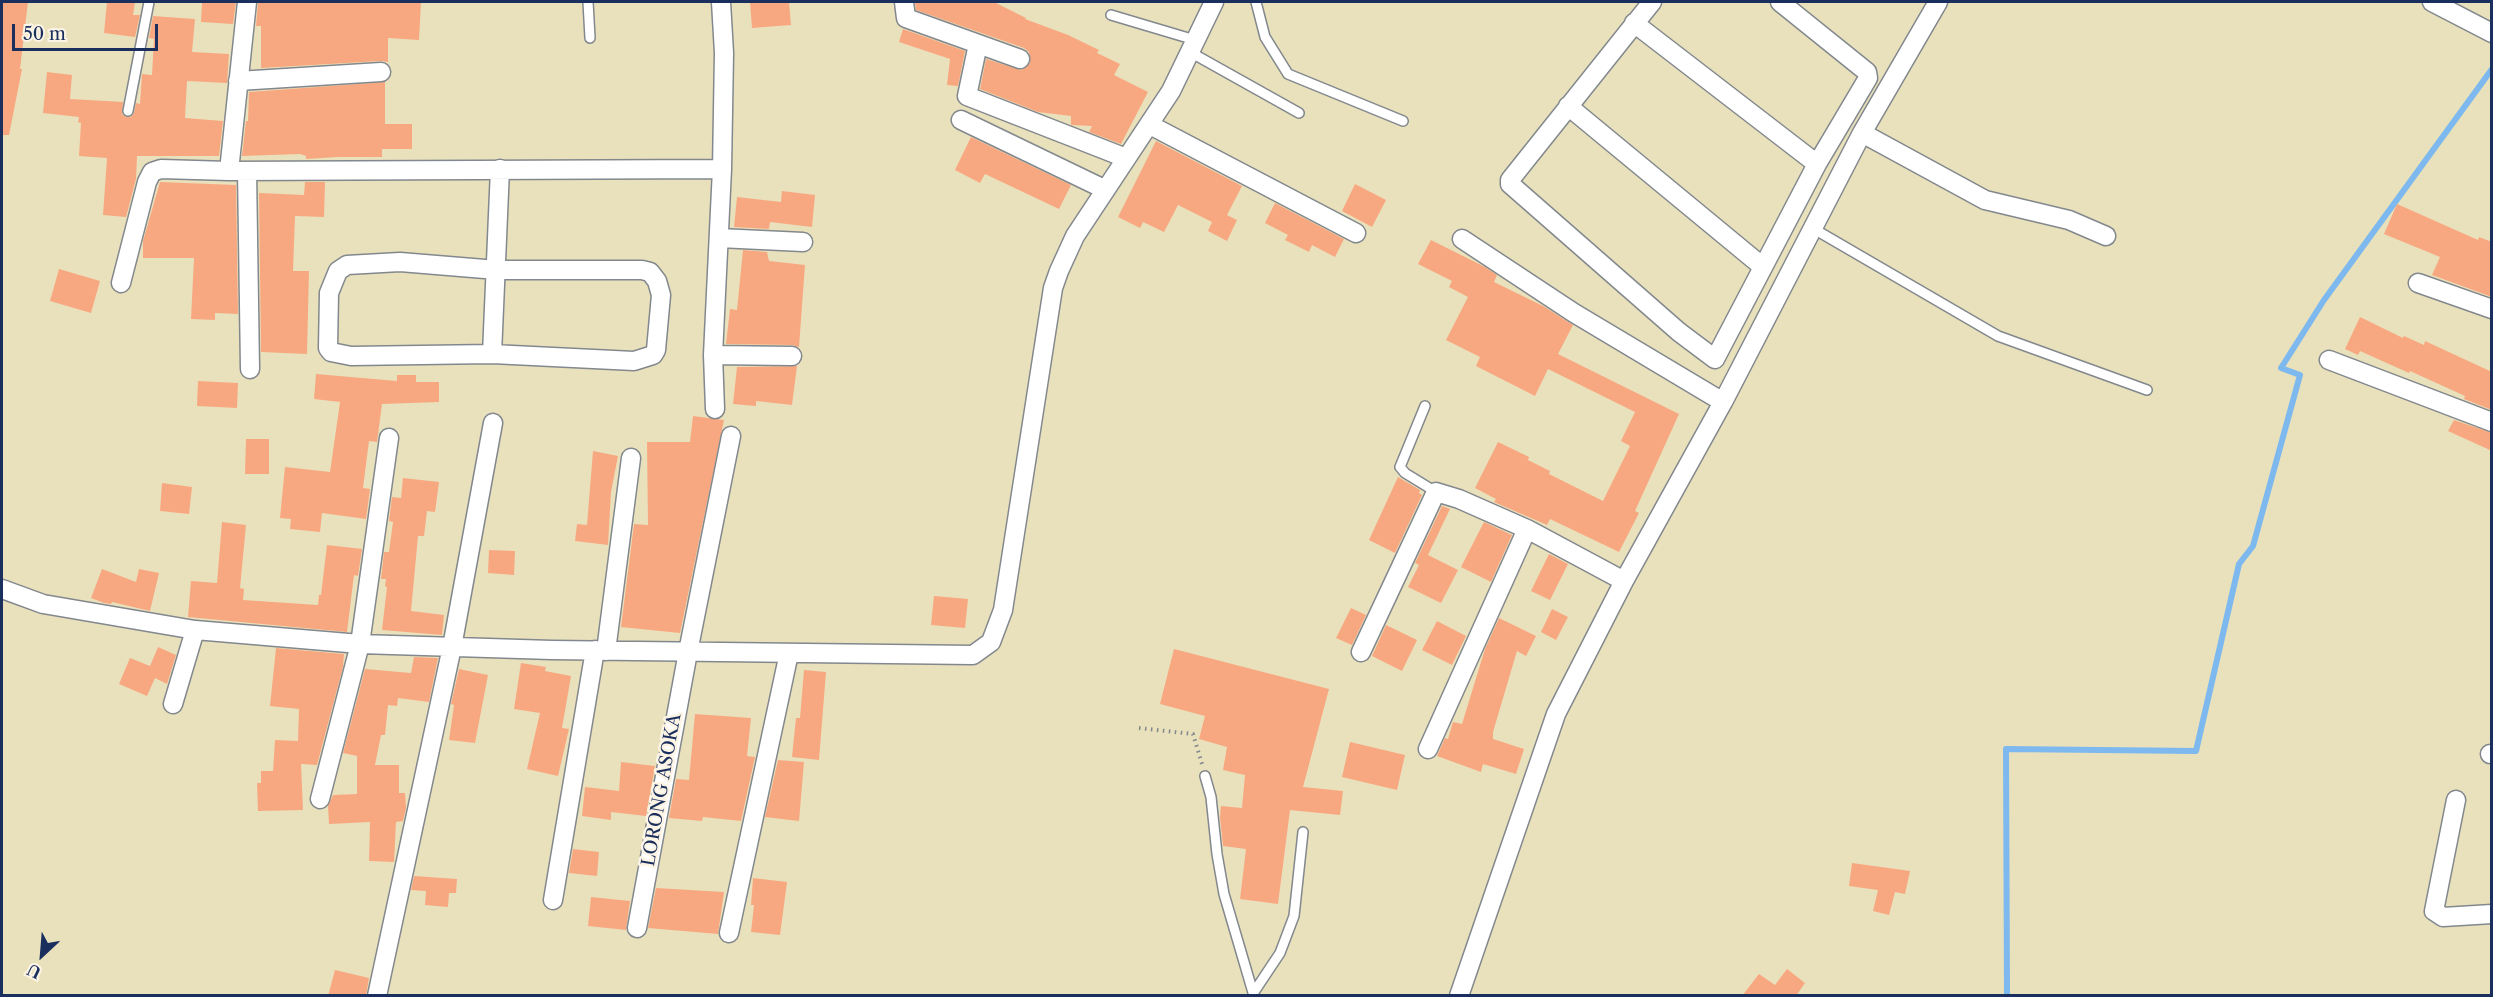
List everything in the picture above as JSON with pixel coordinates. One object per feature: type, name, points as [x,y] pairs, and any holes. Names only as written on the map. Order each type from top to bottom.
[{"type":"street","points":[[247,2],[238,81],[238,171],[250,369]]},
{"type":"street","points":[[715,409],[713,355],[722,169],[724,53],[721,2]]},
{"type":"street","points":[[904,2],[906,18],[1020,59]]},
{"type":"street","points":[[2,589],[44,604],[195,630],[360,644],[601,651],[970,656],[991,642],[1003,609],[1053,288],[1075,236],[1171,90],[1214,2]]},
{"type":"street","points":[[1652,2],[1510,180],[1510,186],[1714,359],[1719,355],[1817,164],[1868,74],[1780,2]]},
{"type":"street","points":[[1459,996],[1556,714],[1623,581],[1723,402],[1862,133],[1938,2]]},
{"type":"street","points":[[2432,2],[2492,33]]},
{"type":"street","points":[[1635,23],[1817,164]]},
{"type":"street","points":[[978,44],[967,96],[1126,158]]},
{"type":"street","points":[[238,81],[381,72]]},
{"type":"street","points":[[1568,106],[1763,267]]},
{"type":"street","points":[[961,120],[1104,189]]},
{"type":"street","points":[[1150,124],[1356,233]]},
{"type":"street","points":[[1862,133],[1985,200],[2069,220],[2106,236]]},
{"type":"street","points":[[121,283],[147,182],[152,172],[161,169],[238,171],[722,169]]},
{"type":"street","points":[[492,354],[500,169]]},
{"type":"street","points":[[719,238],[803,242]]},
{"type":"street","points":[[1462,238],[1574,313],[1723,402]]},
{"type":"street","points":[[400,262],[497,270],[642,270],[650,273],[657,281],[661,295],[656,350],[653,355],[633,361],[492,354],[339,355],[328,348],[329,293],[338,271],[347,265],[400,262]]},
{"type":"street","points":[[2418,283],[2492,309]]},
{"type":"street","points":[[713,355],[792,356]]},
{"type":"street","points":[[2330,360],[2492,422]]},
{"type":"street","points":[[376,996],[452,647],[493,423]]},
{"type":"street","name":"LORONG ASOKA","points":[[637,928],[687,652],[731,436]]},
{"type":"street","points":[[320,799],[360,644],[389,438]]},
{"type":"street","points":[[553,900],[601,651],[631,458]]},
{"type":"street","points":[[1361,652],[1436,492],[1460,499],[1527,529],[1623,581]]},
{"type":"street","points":[[1428,749],[1527,529]]},
{"type":"street","points":[[173,704],[195,630]]},
{"type":"street","points":[[729,933],[789,654]]},
{"type":"street","points":[[2456,800],[2434,911],[2443,917],[2492,914]]},
{"type":"lane","points":[[128,111],[149,2]]},
{"type":"lane","points":[[588,2],[590,38]]},
{"type":"lane","points":[[1256,2],[1265,37],[1288,74],[1403,121]]},
{"type":"lane","points":[[1110,15],[1193,46],[1299,113]]},
{"type":"lane","points":[[1814,229],[1998,336],[2146,390]]},
{"type":"lane","points":[[1425,406],[1400,467],[1405,473],[1436,492]]},
{"type":"lane","points":[[1205,776],[1211,796],[1224,894],[1254,994]]},
{"type":"lane","points":[[1254,994],[1280,953],[1294,916],[1303,832]]},
{"type":"path","points":[[1139,728],[1193,734],[1205,776]]},
{"type":"building","points":[[2,2],[28,2],[20,69],[22,69],[9,135],[2,135]]},
{"type":"building","points":[[107,2],[135,2],[133,15],[140,15],[135,37],[104,33]]},
{"type":"building","points":[[202,2],[236,2],[233,24],[201,22]]},
{"type":"building","points":[[258,2],[421,2],[419,40],[388,38],[388,62],[261,68],[261,26],[256,26]]},
{"type":"building","points":[[750,2],[789,2],[791,25],[752,28]]},
{"type":"building","points":[[915,2],[994,2],[1025,19],[1068,35],[1099,50],[1097,53],[1120,64],[1114,75],[1148,92],[1121,144],[1089,132],[1092,126],[1071,125],[1071,116],[1038,112],[980,89],[986,59],[1021,70],[1030,63],[1029,52],[1024,48],[916,10]]},
{"type":"building","points":[[153,16],[195,19],[192,52],[229,54],[227,83],[187,81],[185,118],[223,121],[219,156],[137,156],[136,179],[126,217],[103,215],[107,158],[79,156],[81,123],[78,122],[79,117],[43,113],[47,72],[72,75],[70,99],[123,102],[122,114],[131,117],[136,103],[140,104],[142,74],[152,75],[154,39],[149,38]]},
{"type":"building","points":[[903,29],[965,51],[958,86],[947,85],[950,59],[899,42]]},
{"type":"building","points":[[385,82],[385,124],[412,124],[412,149],[382,149],[382,157],[306,159],[306,156],[300,154],[242,156],[246,121],[248,121],[249,92]]},
{"type":"building","points":[[971,137],[1071,185],[1059,209],[985,174],[980,183],[955,170]]},
{"type":"building","points":[[1156,141],[1242,186],[1227,215],[1237,220],[1227,241],[1208,231],[1212,222],[1178,205],[1164,232],[1143,222],[1140,228],[1118,217]]},
{"type":"building","points":[[160,182],[236,185],[238,314],[215,313],[215,320],[191,319],[194,258],[143,258],[143,241]]},
{"type":"building","points":[[305,182],[325,182],[324,217],[295,216],[293,271],[309,271],[307,354],[261,352],[259,193],[304,195]]},
{"type":"building","points":[[1355,184],[1386,200],[1372,227],[1342,211]]},
{"type":"building","points":[[782,191],[815,195],[812,227],[770,222],[769,229],[734,227],[737,197],[781,202]]},
{"type":"building","points":[[1275,203],[1344,239],[1335,257],[1312,245],[1309,252],[1285,240],[1288,235],[1265,223]]},
{"type":"building","points":[[2397,204],[2478,240],[2479,237],[2492,242],[2492,297],[2432,275],[2440,257],[2384,234]]},
{"type":"building","points":[[1431,240],[1485,267],[1497,275],[1494,282],[1543,306],[1573,325],[1558,354],[1679,414],[1635,511],[1639,513],[1619,552],[1550,519],[1547,525],[1494,502],[1496,499],[1475,488],[1498,442],[1529,457],[1528,460],[1550,471],[1549,474],[1603,501],[1630,446],[1621,441],[1635,412],[1548,369],[1535,396],[1476,366],[1480,357],[1446,340],[1468,297],[1449,287],[1452,281],[1418,264]]},
{"type":"building","points":[[743,250],[767,252],[769,261],[805,265],[799,347],[726,344],[730,309],[737,310]]},
{"type":"building","points":[[59,269],[100,281],[91,313],[50,301]]},
{"type":"building","points":[[2360,317],[2403,338],[2404,336],[2424,345],[2425,341],[2492,372],[2492,410],[2464,399],[2465,396],[2410,371],[2409,373],[2360,351],[2358,355],[2345,349]]},
{"type":"building","points":[[797,366],[792,405],[756,401],[756,406],[733,404],[737,367]]},
{"type":"building","points":[[316,374],[397,381],[397,375],[416,375],[416,382],[439,382],[439,402],[382,404],[377,442],[369,441],[363,488],[370,489],[366,519],[322,513],[320,532],[290,529],[291,519],[280,518],[285,467],[330,472],[340,402],[314,399]]},
{"type":"building","points":[[198,381],[238,383],[237,408],[197,406]]},
{"type":"building","points":[[693,416],[724,420],[680,633],[621,627],[634,524],[648,525],[647,442],[690,442]]},
{"type":"building","points":[[2454,420],[2492,433],[2492,451],[2448,431]]},
{"type":"building","points":[[246,439],[269,439],[269,474],[245,474]]},
{"type":"building","points":[[593,451],[618,456],[611,492],[608,545],[575,541],[577,524],[587,525]]},
{"type":"building","points":[[1398,477],[1420,490],[1419,493],[1422,495],[1395,553],[1369,540]]},
{"type":"building","points":[[403,478],[439,482],[435,512],[427,511],[424,536],[418,536],[411,611],[444,615],[442,635],[382,630],[387,587],[385,586],[386,579],[381,579],[384,552],[389,552],[393,522],[389,521],[392,497],[401,498]]},
{"type":"building","points":[[162,483],[192,487],[189,514],[160,511]]},
{"type":"building","points":[[1442,506],[1450,509],[1428,555],[1458,570],[1441,603],[1408,587],[1419,565],[1415,563]]},
{"type":"building","points":[[222,522],[246,525],[240,588],[244,589],[243,600],[318,605],[327,545],[362,549],[358,576],[354,575],[347,632],[188,617],[191,581],[217,583]]},
{"type":"building","points":[[1484,522],[1512,535],[1491,582],[1461,567]]},
{"type":"building","points":[[489,550],[515,551],[514,575],[488,573]]},
{"type":"building","points":[[1549,554],[1568,564],[1550,600],[1531,591]]},
{"type":"building","points":[[102,569],[136,582],[139,569],[159,573],[150,611],[112,602],[111,604],[104,603],[91,598]]},
{"type":"building","points":[[934,596],[968,599],[965,628],[931,625]]},
{"type":"building","points":[[1351,608],[1366,615],[1352,645],[1336,638]]},
{"type":"building","points":[[1552,609],[1568,617],[1556,640],[1541,632]]},
{"type":"building","points":[[1499,618],[1536,636],[1526,656],[1517,651],[1493,732],[1493,739],[1524,749],[1516,774],[1483,764],[1481,772],[1437,756],[1445,738],[1448,739],[1453,722],[1462,724],[1485,649]]},
{"type":"building","points":[[1437,621],[1466,636],[1452,665],[1422,650]]},
{"type":"building","points":[[1386,625],[1417,640],[1402,671],[1372,656]]},
{"type":"building","points":[[158,647],[176,655],[167,684],[155,678],[147,696],[119,684],[130,658],[150,666]]},
{"type":"building","points":[[276,648],[344,654],[343,667],[317,765],[301,764],[303,810],[258,811],[257,783],[261,783],[261,771],[273,771],[275,740],[298,741],[299,709],[270,706]]},
{"type":"building","points":[[1174,649],[1329,689],[1303,787],[1343,791],[1340,815],[1290,810],[1278,904],[1240,899],[1246,849],[1223,846],[1221,806],[1242,808],[1245,775],[1223,770],[1227,747],[1199,739],[1205,716],[1160,704]]},
{"type":"building","points":[[414,657],[438,658],[429,702],[398,698],[397,706],[388,705],[385,735],[381,735],[375,765],[399,765],[399,793],[405,793],[406,808],[403,821],[396,822],[394,862],[369,861],[370,822],[329,824],[328,806],[333,795],[357,794],[357,756],[343,753],[365,669],[411,673]]},
{"type":"building","points":[[521,663],[546,667],[545,671],[571,676],[562,728],[569,729],[558,776],[527,769],[540,713],[514,709]]},
{"type":"building","points":[[459,669],[488,675],[475,743],[449,740],[454,705],[451,704]]},
{"type":"building","points":[[804,670],[826,672],[819,760],[792,757],[796,718],[800,718]]},
{"type":"building","points":[[695,714],[751,718],[747,756],[755,757],[741,821],[703,817],[702,821],[669,818],[676,779],[689,780]]},
{"type":"building","points":[[1350,742],[1405,755],[1397,790],[1342,777]]},
{"type":"building","points":[[778,760],[804,762],[799,821],[765,817]]},
{"type":"building","points":[[621,762],[655,766],[646,816],[611,812],[611,820],[582,816],[585,787],[619,791]]},
{"type":"building","points":[[573,849],[599,852],[597,876],[569,873]]},
{"type":"building","points":[[1852,863],[1910,871],[1905,894],[1895,892],[1889,915],[1873,911],[1878,890],[1849,886]]},
{"type":"building","points":[[414,876],[457,879],[456,893],[449,893],[448,907],[425,905],[426,891],[411,890]]},
{"type":"building","points":[[753,878],[787,882],[780,935],[751,932],[754,905],[751,905]]},
{"type":"building","points":[[656,888],[724,892],[718,934],[648,928]]},
{"type":"building","points":[[591,897],[630,901],[626,930],[588,926]]},
{"type":"building","points":[[1787,969],[1805,983],[1796,996],[1742,996],[1759,974],[1775,985]]},
{"type":"building","points":[[335,970],[369,978],[366,996],[328,996]]},
{"type":"waterway","points":[[2007,996],[2006,749],[2196,751],[2239,564],[2253,546],[2300,375],[2281,368],[2324,300],[2492,69]]}]
